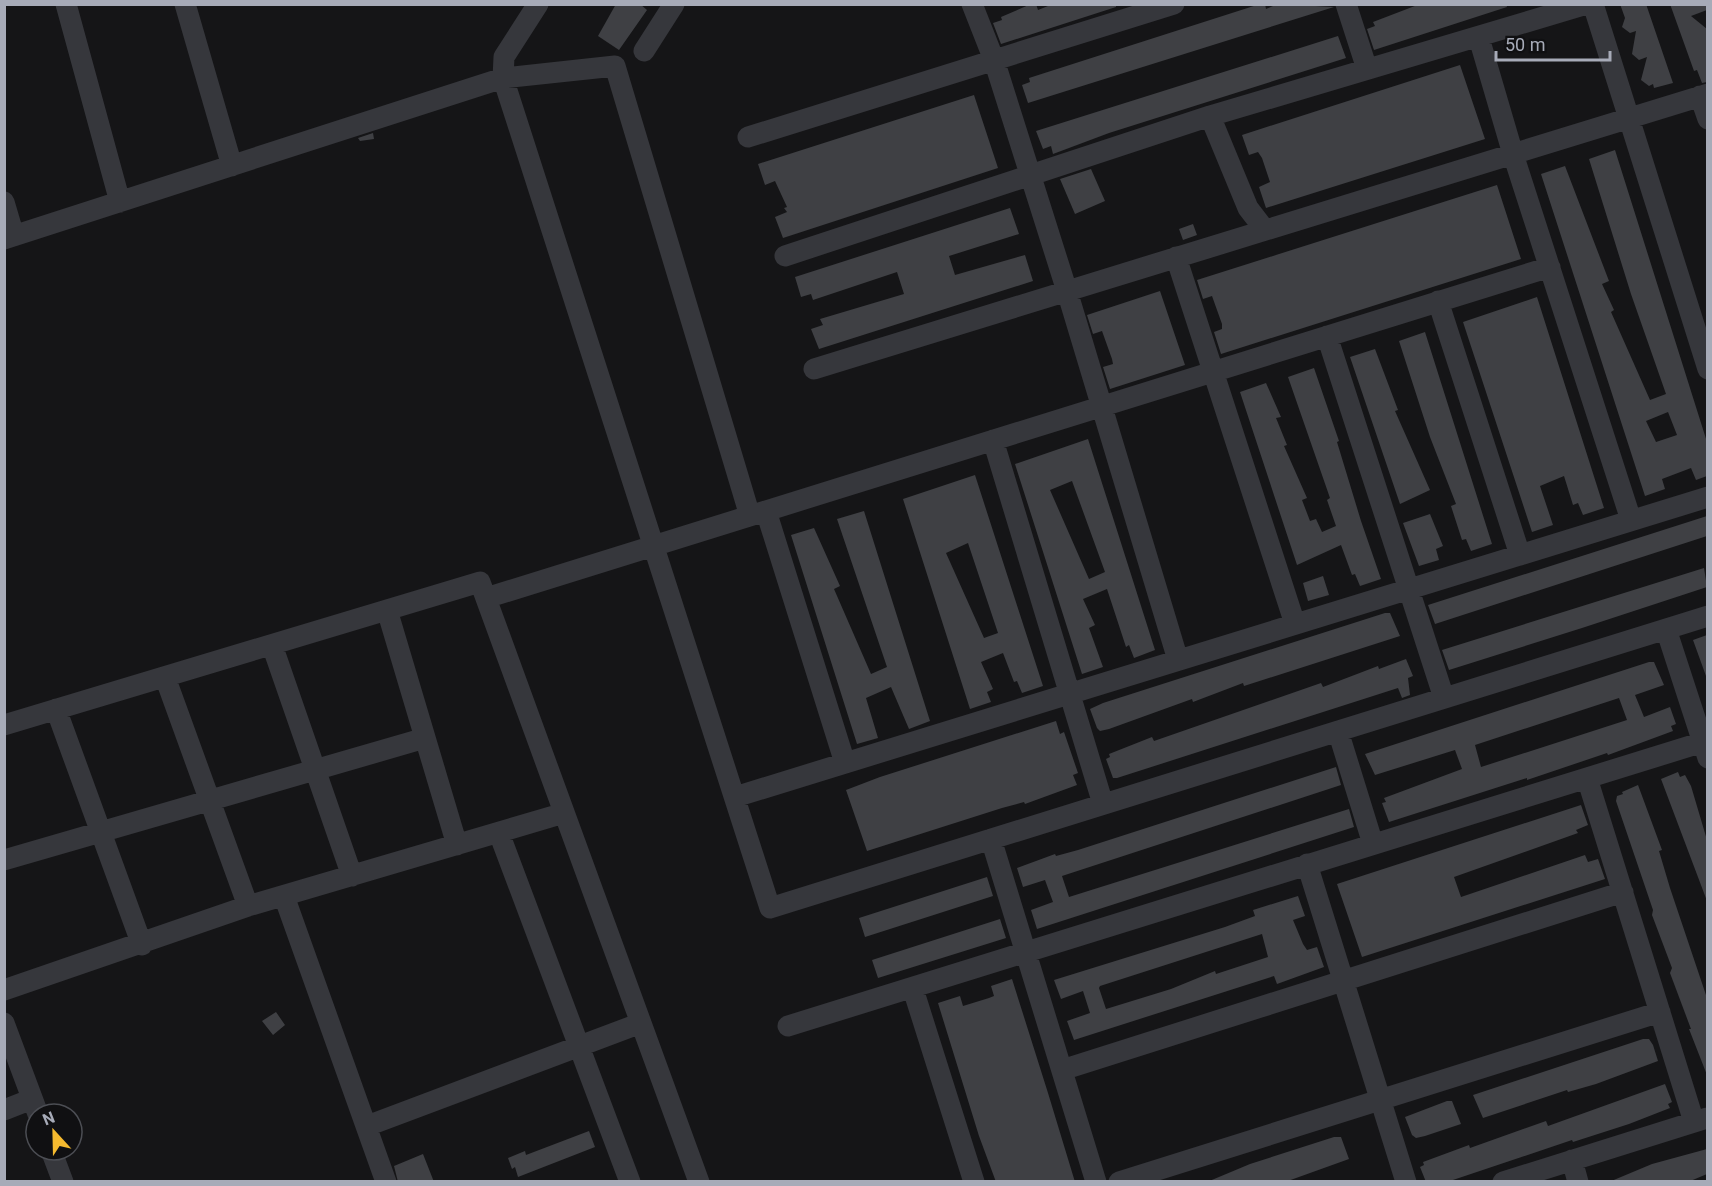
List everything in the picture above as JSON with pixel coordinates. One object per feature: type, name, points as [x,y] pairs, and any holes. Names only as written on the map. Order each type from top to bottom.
[{"type":"street","points":[[66,4],[120,202]]},
{"type":"street","points":[[184,4],[232,166]]},
{"type":"street","points":[[538,4],[504,57],[504,78],[770,908],[1707,616]]},
{"type":"street","points":[[644,51],[674,4]]},
{"type":"street","points":[[972,4],[994,60],[1067,291],[1178,660]]},
{"type":"street","points":[[747,136],[1174,4]]},
{"type":"street","points":[[1346,4],[1367,69]]},
{"type":"street","points":[[785,256],[1210,116],[1479,38],[1587,4]]},
{"type":"street","points":[[1593,4],[1707,369]]},
{"type":"street","points":[[1479,38],[1513,154],[1631,520]]},
{"type":"street","points":[[4,202],[9,237],[504,78],[615,66],[758,513],[845,763]]},
{"type":"street","points":[[814,369],[1704,95],[1707,119]]},
{"type":"street","points":[[1210,116],[1248,208],[1265,230]]},
{"type":"street","points":[[1176,257],[1295,624]]},
{"type":"street","points":[[486,598],[1100,405],[1550,267]]},
{"type":"street","points":[[1438,301],[1520,555]]},
{"type":"street","points":[[1327,336],[1444,698]]},
{"type":"street","points":[[993,440],[1103,804]]},
{"type":"street","points":[[735,797],[1707,497]]},
{"type":"street","points":[[4,725],[480,582],[699,1182]]},
{"type":"street","points":[[387,610],[457,845]]},
{"type":"street","points":[[788,1026],[1587,778],[1705,750],[1666,629]]},
{"type":"street","points":[[272,645],[352,876]]},
{"type":"street","points":[[165,677],[248,906]]},
{"type":"street","points":[[56,709],[142,945]]},
{"type":"street","points":[[1338,731],[1373,844]]},
{"type":"street","points":[[4,860],[425,738]]},
{"type":"street","points":[[1503,1182],[1701,1120],[1660,1012],[1587,778]]},
{"type":"street","points":[[4,990],[142,945],[248,906],[564,813]]},
{"type":"street","points":[[499,833],[630,1182]]},
{"type":"street","points":[[991,839],[1096,1182]]},
{"type":"street","points":[[1307,864],[1406,1182]]},
{"type":"street","points":[[1062,1070],[1623,892]]},
{"type":"street","points":[[284,896],[386,1182]]},
{"type":"street","points":[[913,989],[974,1182]]},
{"type":"street","points":[[1119,1182],[1660,1012]]},
{"type":"street","points":[[4,1023],[34,1102]]},
{"type":"street","points":[[367,1126],[641,1023]]},
{"type":"street","points":[[4,1110],[24,1107]]},
{"type":"street","points":[[1572,1160],[1578,1182]]},
{"type":"street","points":[[56,1162],[63,1182]]},
{"type":"building","points":[[616,4],[640,4],[647,10],[619,50],[598,36]]},
{"type":"building","points":[[1031,4],[1036,4],[1038,10],[1053,4],[1116,4],[1116,7],[1001,44],[993,23]]},
{"type":"building","points":[[1265,4],[1266,9],[1278,4],[1334,7],[1028,103],[1022,85],[1030,82],[1029,78]]},
{"type":"building","points":[[1420,4],[1506,4],[1507,7],[1374,50],[1367,29],[1375,26],[1373,22]]},
{"type":"building","points":[[1620,4],[1646,4],[1673,83],[1654,88],[1653,84],[1649,86],[1641,80],[1647,57],[1639,60],[1632,54],[1636,31],[1630,33],[1622,27],[1625,18]]},
{"type":"building","points":[[1670,4],[1707,4],[1707,10],[1691,16],[1707,29],[1707,82],[1702,83],[1697,70],[1694,71]]},
{"type":"building","points":[[1338,36],[1346,58],[1109,133],[1053,154],[1051,146],[1043,149],[1036,131]]},
{"type":"building","points":[[1460,65],[1485,139],[1266,208],[1259,187],[1270,182],[1262,158],[1258,152],[1249,155],[1242,135]]},
{"type":"building","points":[[974,95],[998,168],[783,238],[775,217],[787,212],[784,208],[787,207],[775,181],[765,185],[758,164]]},
{"type":"building","points":[[373,133],[374,139],[360,141],[358,138]]},
{"type":"building","points":[[1615,150],[1707,442],[1707,476],[1696,480],[1691,468],[1662,479],[1665,489],[1645,496],[1541,174],[1565,166],[1609,281],[1602,284],[1614,310],[1611,312],[1650,400],[1666,394],[1631,294],[1589,159]],"holes":[[[1668,412],[1677,435],[1656,442],[1646,421]]]},
{"type":"building","points":[[1091,169],[1105,201],[1075,214],[1060,179]]},
{"type":"building","points":[[1497,185],[1521,259],[1221,354],[1214,332],[1222,329],[1222,324],[1212,296],[1203,299],[1197,280]]},
{"type":"building","points":[[1010,208],[1019,234],[949,256],[955,275],[1025,255],[1033,281],[819,349],[811,329],[823,325],[820,319],[904,294],[897,272],[813,300],[811,294],[801,297],[795,277]]},
{"type":"building","points":[[1193,224],[1197,235],[1183,240],[1179,229]]},
{"type":"building","points":[[1160,291],[1185,365],[1110,389],[1103,367],[1113,364],[1112,359],[1102,331],[1093,334],[1087,315]]},
{"type":"building","points":[[1537,297],[1604,508],[1583,515],[1578,503],[1573,505],[1564,476],[1540,486],[1553,525],[1532,532],[1463,322]]},
{"type":"building","points":[[1425,332],[1492,544],[1471,551],[1466,539],[1462,540],[1451,506],[1456,504],[1430,437],[1399,341]]},
{"type":"building","points":[[1375,349],[1398,410],[1395,411],[1430,490],[1400,504],[1350,357]]},
{"type":"building","points":[[1314,368],[1381,579],[1360,586],[1355,574],[1352,575],[1341,545],[1297,565],[1240,392],[1266,383],[1281,417],[1276,418],[1287,445],[1284,446],[1307,498],[1302,500],[1310,521],[1316,519],[1322,532],[1336,526],[1327,500],[1330,498],[1288,377]]},
{"type":"building","points":[[1088,439],[1155,650],[1134,658],[1129,645],[1126,647],[1107,589],[1083,599],[1095,625],[1089,628],[1103,667],[1082,674],[1015,464]],"holes":[[[1072,481],[1105,572],[1089,579],[1050,490]]]},
{"type":"building","points":[[975,475],[1043,686],[1022,693],[1017,681],[1014,682],[1003,653],[981,662],[993,689],[987,692],[991,702],[970,709],[903,499]],"holes":[[[968,543],[998,633],[984,638],[946,553]]]},
{"type":"building","points":[[864,511],[930,721],[909,729],[891,687],[866,698],[878,738],[857,744],[791,535],[814,528],[840,586],[834,589],[871,674],[887,667],[837,519]]},
{"type":"building","points":[[1430,514],[1443,546],[1436,549],[1439,560],[1419,566],[1403,523]]},
{"type":"building","points":[[1707,516],[1707,536],[1435,624],[1428,605]]},
{"type":"building","points":[[1704,568],[1707,587],[1449,670],[1442,650]]},
{"type":"building","points":[[1323,576],[1329,595],[1308,601],[1303,583]]},
{"type":"building","points":[[1390,613],[1400,636],[1244,686],[1243,683],[1193,702],[1192,699],[1109,729],[1100,731],[1097,728],[1090,709],[1103,703]]},
{"type":"building","points":[[1707,635],[1707,676],[1706,676],[1693,640]]},
{"type":"building","points":[[1406,659],[1413,676],[1408,678],[1410,695],[1402,698],[1398,688],[1113,778],[1106,759],[1110,757],[1109,754],[1152,737],[1154,741],[1321,683],[1323,687],[1378,666],[1379,669]]},
{"type":"building","points":[[1649,662],[1654,662],[1664,685],[1635,695],[1644,717],[1670,707],[1676,724],[1671,726],[1673,731],[1608,755],[1607,753],[1389,822],[1382,803],[1386,802],[1384,798],[1462,769],[1455,750],[1375,775],[1365,754]],"holes":[[[1619,698],[1627,720],[1481,767],[1475,745]]]},
{"type":"building","points":[[1056,721],[1060,734],[1064,732],[1078,773],[1073,775],[1077,785],[1025,804],[1024,802],[1002,808],[867,851],[846,790]]},
{"type":"building","points":[[1336,767],[1341,785],[1062,876],[1069,897],[1349,809],[1354,827],[1037,929],[1031,910],[1053,902],[1045,880],[1023,887],[1017,868],[1055,854],[1056,856],[1078,850]]},
{"type":"building","points":[[1678,772],[1680,777],[1685,775],[1691,786],[1707,840],[1707,901],[1661,779]]},
{"type":"building","points":[[1638,785],[1662,850],[1659,851],[1670,888],[1707,998],[1707,1075],[1670,973],[1672,968],[1652,915],[1653,910],[1616,801],[1617,796],[1623,794],[1622,792]]},
{"type":"building","points":[[1581,805],[1588,825],[1576,830],[1578,833],[1454,877],[1461,897],[1585,855],[1588,862],[1598,859],[1605,879],[1362,957],[1337,884]]},
{"type":"building","points":[[987,877],[993,896],[865,937],[859,918]]},
{"type":"building","points":[[1298,896],[1305,916],[1293,920],[1307,950],[1317,947],[1324,967],[1277,984],[1274,976],[1074,1040],[1067,1021],[1090,1013],[1083,991],[1061,999],[1054,980],[1225,927],[1255,916],[1253,910]],"holes":[[[1262,934],[1268,957],[1216,974],[1215,971],[1171,989],[1106,1009],[1099,988]]]},
{"type":"building","points":[[1000,919],[1006,938],[878,978],[872,960]]},
{"type":"building","points":[[1012,979],[1075,1182],[996,1182],[979,1136],[938,1003],[960,996],[963,1006],[989,998],[994,996],[991,986]]},
{"type":"building","points":[[276,1012],[285,1025],[273,1035],[262,1021]]},
{"type":"building","points":[[1643,1039],[1649,1039],[1658,1061],[1596,1084],[1568,1092],[1567,1090],[1483,1118],[1473,1095]]},
{"type":"building","points":[[1665,1084],[1672,1102],[1668,1104],[1670,1108],[1629,1124],[1573,1142],[1572,1140],[1447,1182],[1426,1182],[1420,1167],[1424,1165],[1423,1162],[1469,1145],[1470,1148],[1546,1121],[1548,1126]]},
{"type":"building","points":[[1452,1101],[1461,1124],[1425,1136],[1416,1138],[1412,1135],[1405,1117]]},
{"type":"building","points":[[589,1131],[595,1147],[518,1177],[515,1167],[512,1169],[508,1158],[525,1151],[526,1155]]},
{"type":"building","points":[[1334,1137],[1341,1137],[1349,1159],[1285,1182],[1207,1182],[1250,1164]]},
{"type":"building","points":[[1707,1149],[1707,1174],[1688,1182],[1609,1182],[1652,1164]]},
{"type":"building","points":[[423,1154],[434,1182],[398,1182],[394,1166]]}]
